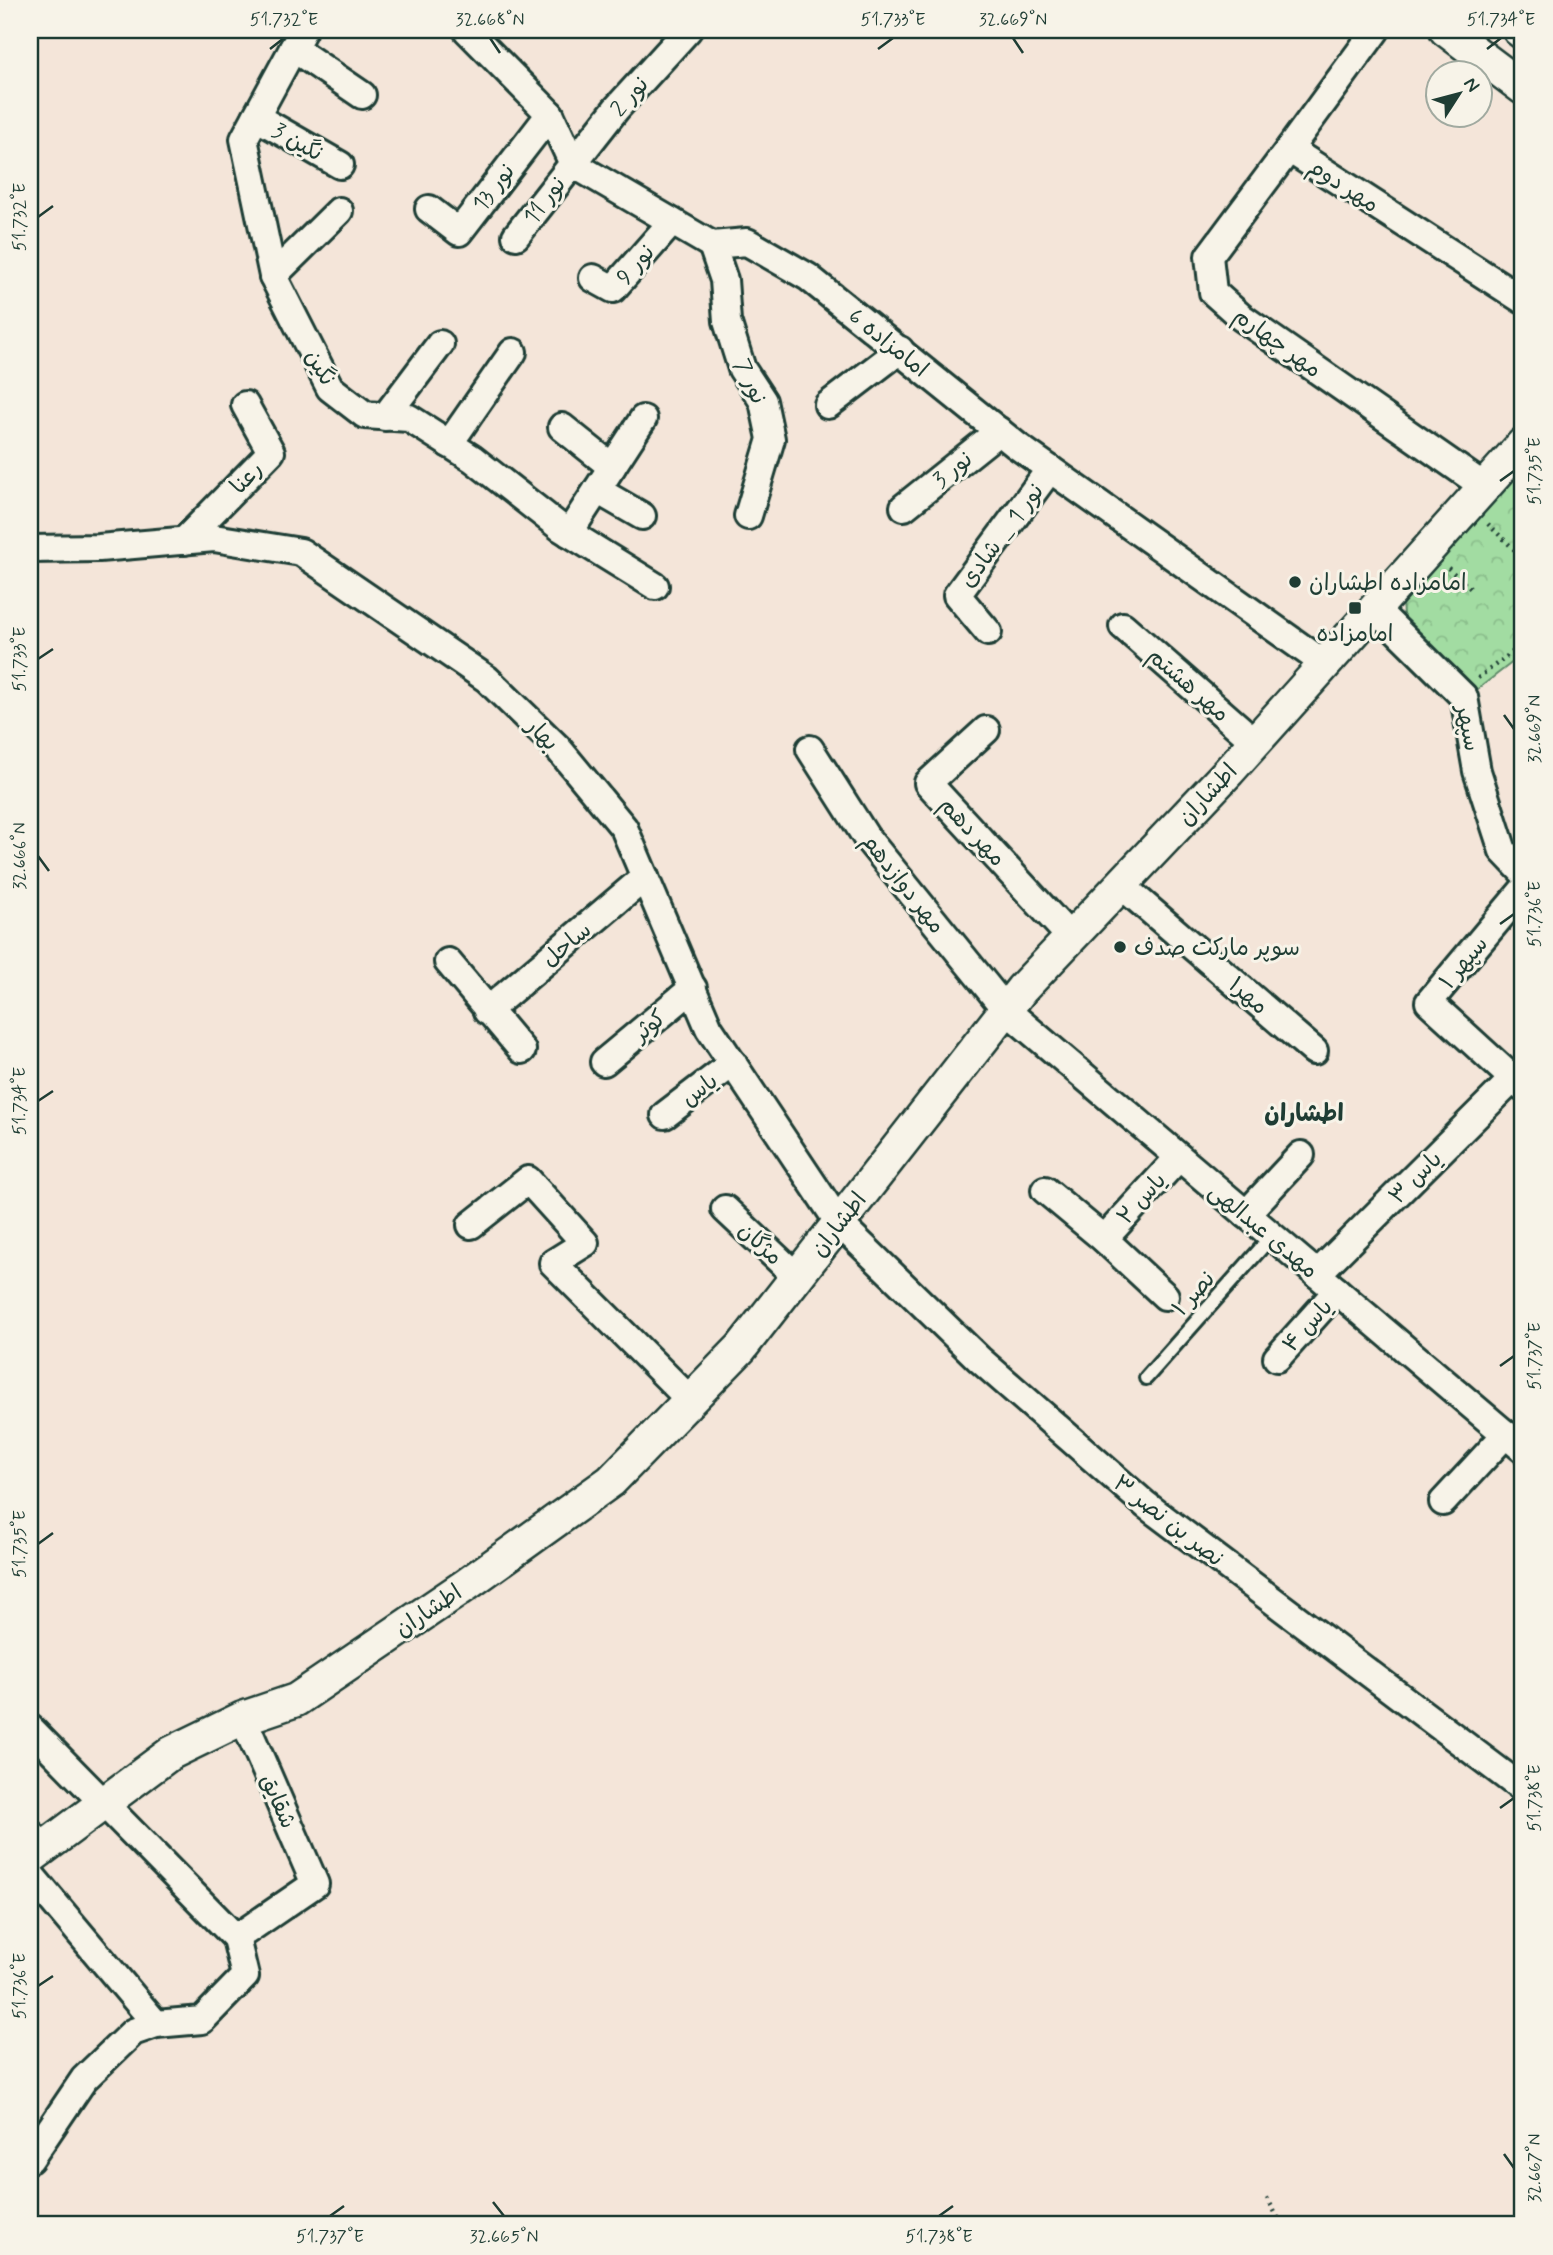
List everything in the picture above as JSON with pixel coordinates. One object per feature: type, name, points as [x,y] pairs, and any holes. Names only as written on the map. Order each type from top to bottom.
[{"type":"street","points":[[467,30],[550,114],[573,164],[712,245]]},
{"type":"street","name":"نور 2","points":[[573,164],[616,109],[688,30]]},
{"type":"street","name":"مهر دوم","points":[[1376,30],[1289,149],[1523,300]]},
{"type":"street","points":[[1446,30],[1523,88]]},
{"type":"street","points":[[1519,30],[1523,33]]},
{"type":"street","points":[[298,39],[362,95]]},
{"type":"street","name":"نگین","points":[[298,39],[244,139],[273,276],[330,388],[365,415],[408,418],[449,444],[569,533],[655,586]]},
{"type":"street","name":"نور 13","points":[[429,209],[459,232],[550,114]]},
{"type":"street","name":"نگین 3","points":[[256,117],[340,165]]},
{"type":"street","name":"مهر چهارم","points":[[1289,149],[1209,256],[1213,292],[1241,317],[1485,487]]},
{"type":"street","name":"نور 11","points":[[516,236],[573,164]]},
{"type":"street","points":[[273,276],[339,211]]},
{"type":"street","name":"نور 9","points":[[593,278],[613,289],[672,222]]},
{"type":"street","name":"امامزاده 6","points":[[712,245],[747,242],[807,277],[999,431],[1325,664]]},
{"type":"street","name":"نور 7","points":[[712,245],[724,280],[727,321],[742,369],[763,401],[771,439],[748,516]]},
{"type":"street","points":[[385,417],[440,344]]},
{"type":"street","points":[[828,404],[900,350]]},
{"type":"street","points":[[449,444],[513,352]]},
{"type":"street","name":"رعنا","points":[[184,541],[271,452],[245,405]]},
{"type":"street","points":[[569,533],[643,419]]},
{"type":"street","points":[[562,427],[612,467]]},
{"type":"street","name":"نور 3","points":[[904,507],[999,431]]},
{"type":"street","name":"اطشاران","points":[[36,1841],[102,1802],[171,1753],[243,1718],[296,1700],[466,1585],[611,1481],[741,1348],[1006,1010],[1255,742],[1523,444]]},
{"type":"street","name":"نور 1 _ شادی","points":[[988,632],[957,595],[1050,469]]},
{"type":"street","points":[[597,490],[642,516]]},
{"type":"street","name":"بهار","points":[[30,549],[99,548],[214,538],[301,552],[487,679],[557,747],[624,828],[709,1028],[839,1223]]},
{"type":"street","name":"سپهر","points":[[1376,608],[1464,697],[1477,771],[1503,850],[1523,872]]},
{"type":"street","name":"مهر هشتم","points":[[1123,626],[1255,742]]},
{"type":"street","name":"مهر دهم","points":[[986,730],[928,783],[1071,938]]},
{"type":"street","name":"مهر دوازدهم","points":[[810,749],[866,837],[1006,1010]]},
{"type":"street","name":"ساحل","points":[[487,1011],[645,877]]},
{"type":"street","name":"مهر۱","points":[[1121,885],[1314,1051]]},
{"type":"street","name":"سپهر ۱","points":[[1518,1084],[1429,1002],[1523,890]]},
{"type":"street","points":[[448,962],[522,1050]]},
{"type":"street","name":"کوثر","points":[[604,1062],[693,988]]},
{"type":"street","name":"مهدی عبدالهی","points":[[1006,1010],[1514,1441]]},
{"type":"street","name":"یاس","points":[[665,1115],[733,1063]]},
{"type":"street","name":"یاس ۳","points":[[1317,1274],[1518,1084]]},
{"type":"street","points":[[1246,1214],[1301,1155]]},
{"type":"street","name":"یاس ۲","points":[[1104,1239],[1179,1157]]},
{"type":"street","points":[[471,1225],[528,1180],[585,1243],[553,1263],[690,1400]]},
{"type":"street","name":"یاس ۲","points":[[1045,1190],[1104,1239],[1164,1296]]},
{"type":"street","name":"مژگان","points":[[725,1209],[797,1277]]},
{"type":"street","name":"نصر بن نصر ۳","points":[[839,1223],[979,1359],[1146,1505],[1523,1789]]},
{"type":"street","name":"یاس ۴","points":[[1278,1358],[1337,1291]]},
{"type":"street","points":[[1443,1502],[1514,1441]]},
{"type":"street","name":"شقایق","points":[[236,1938],[315,1884],[243,1718]]},
{"type":"street","points":[[30,1728],[236,1938],[245,1976],[202,2020],[156,2024],[133,2032],[84,2079],[30,2159]]},
{"type":"street","points":[[30,1874],[156,2024]]},
{"type":"lane","name":"نصر ۱","points":[[1146,1378],[1272,1236]]},
{"type":"path","points":[[1488,523],[1523,558]]},
{"type":"path","points":[[1447,568],[1474,591]]},
{"type":"path","points":[[1474,682],[1523,644]]},
{"type":"path","points":[[1267,2199],[1282,2225]]},
{"type":"green space","points":[[1523,468],[1523,654],[1474,692],[1404,627],[1402,602]]},
{"type":"place","name":"امامزاده اطشاران","points":[[1295,582]]},
{"type":"place","name":"امامزاده","points":[[1355,608]]},
{"type":"place","name":"سوپر مارکت صدف","points":[[1120,947]]},
{"type":"district","name":"اطشاران","points":[[1304,1113]]}]
